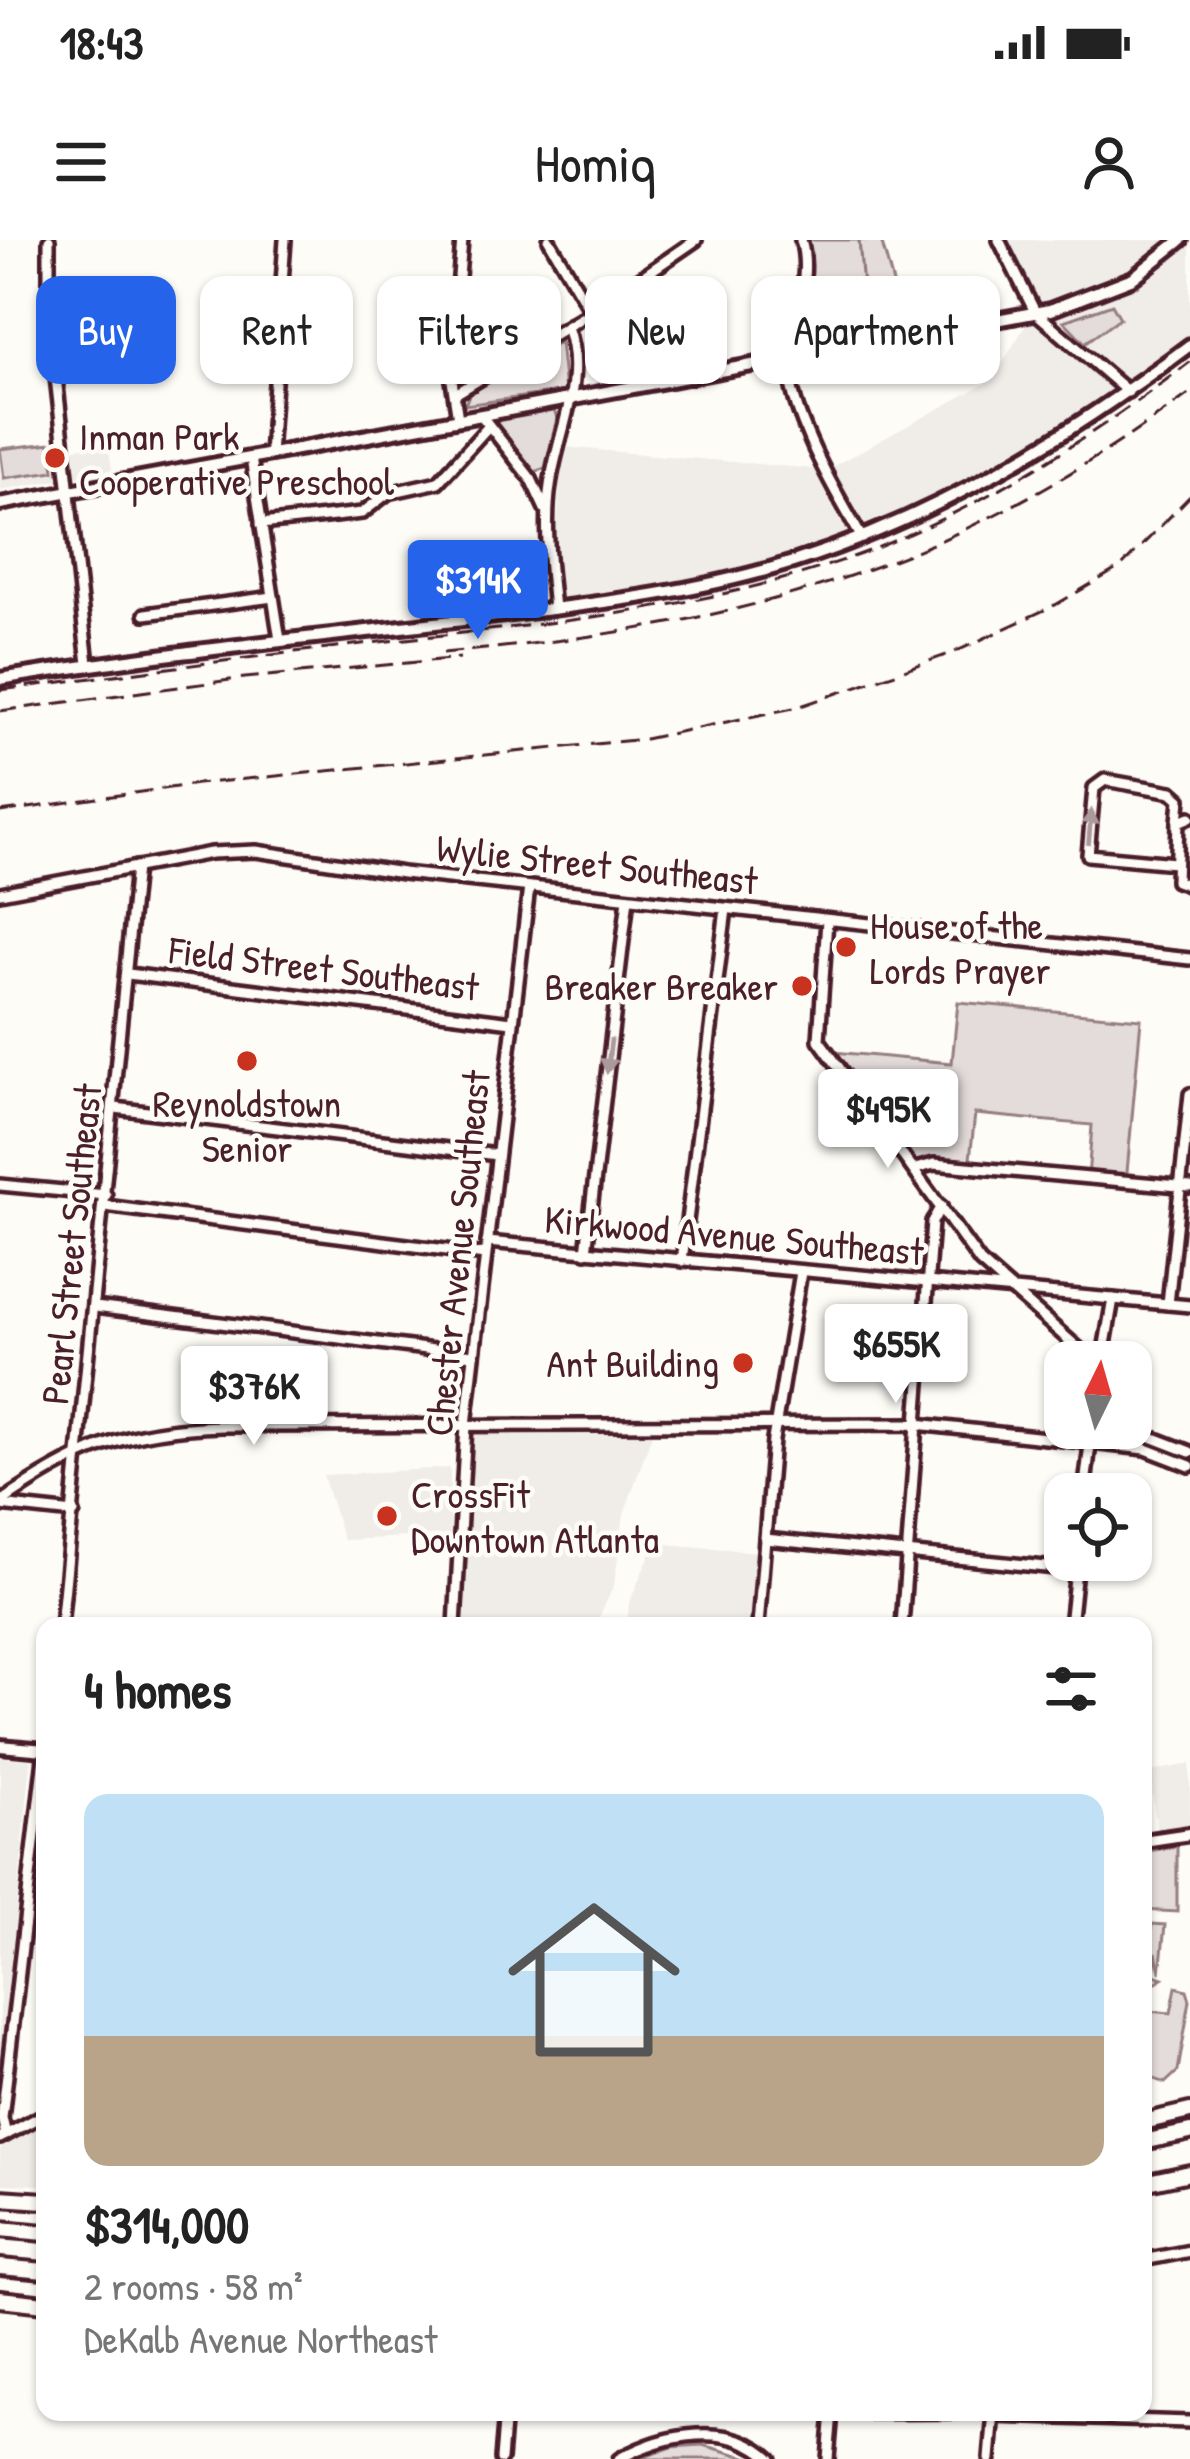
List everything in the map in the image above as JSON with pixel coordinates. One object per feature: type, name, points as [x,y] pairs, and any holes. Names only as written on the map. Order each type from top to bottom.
[{"type":"highway","points":[[1152,2120],[1190,2111]]},
{"type":"highway","points":[[1152,2140],[1190,2132]]},
{"type":"highway","points":[[1152,2182],[1190,2176]]},
{"type":"highway","points":[[0,2198],[36,2200]]},
{"type":"highway","points":[[0,2229],[36,2232]]},
{"type":"highway","points":[[0,2267],[36,2270]]},
{"type":"highway","points":[[0,2299],[36,2303]]},
{"type":"main road","points":[[1000,319],[1110,289],[1181,240]]},
{"type":"main road","points":[[0,679],[88,664],[554,609],[718,582],[862,538],[1001,473],[1128,392],[1190,345]]},
{"type":"main road","points":[[0,504],[751,365]]},
{"type":"main road","points":[[0,1746],[36,1749]]},
{"type":"main road","points":[[1152,1840],[1190,1834]]},
{"type":"street","points":[[49,240],[48,298],[88,664]]},
{"type":"street","points":[[270,454],[285,240]]},
{"type":"street","points":[[458,419],[451,374],[462,240]]},
{"type":"street","points":[[549,240],[585,303]]},
{"type":"street","points":[[642,276],[695,240]]},
{"type":"street","points":[[801,240],[805,276]]},
{"type":"street","points":[[999,240],[1035,312],[1128,392]]},
{"type":"street","points":[[457,393],[585,315]]},
{"type":"street","points":[[554,609],[547,514],[554,464],[572,399],[567,327]]},
{"type":"street","points":[[796,384],[806,422],[862,538]]},
{"type":"street","points":[[481,415],[531,479],[547,514]]},
{"type":"street","points":[[261,524],[362,513],[388,494],[438,482],[487,428]]},
{"type":"street","points":[[251,458],[280,640]]},
{"type":"street","points":[[145,614],[273,597]]},
{"type":"street","points":[[1175,863],[1088,855],[1094,788],[1105,780],[1172,793],[1180,799],[1176,881],[1190,886]]},
{"type":"street","points":[[1178,822],[1190,818]]},
{"type":"street","name":"Wylie Street Southeast","points":[[0,893],[136,867],[256,851],[530,887],[1190,959]]},
{"type":"street","name":"Pearl Street Southeast","points":[[62,1617],[136,867]]},
{"type":"street","name":"Chester Avenue Southeast","points":[[455,1617],[473,1355],[530,887]]},
{"type":"street","points":[[586,1252],[628,898]]},
{"type":"street","points":[[682,1261],[726,909]]},
{"type":"street","points":[[827,920],[819,1040],[1007,1290],[1071,1341]]},
{"type":"street","name":"Field Street Southeast","points":[[128,974],[512,1022]]},
{"type":"street","points":[[1168,1304],[1185,1186],[1190,1094]]},
{"type":"street","points":[[115,1108],[497,1155]]},
{"type":"street","points":[[915,1169],[934,1164],[1185,1186]]},
{"type":"street","points":[[0,1185],[485,1255]]},
{"type":"street","points":[[903,1617],[932,1222],[941,1206]]},
{"type":"street","name":"Kirkwood Avenue Southeast","points":[[487,1242],[1190,1306]]},
{"type":"street","points":[[759,1617],[776,1424],[801,1272]]},
{"type":"street","points":[[1103,1341],[1113,1299]]},
{"type":"street","points":[[95,1306],[473,1355]]},
{"type":"street","points":[[0,1504],[81,1453],[122,1436],[166,1428],[917,1424],[1044,1438]]},
{"type":"street","points":[[1152,1437],[1188,1451]]},
{"type":"street","points":[[1138,1449],[1188,1451]]},
{"type":"street","points":[[1146,1450],[1190,1466]]},
{"type":"street","points":[[0,1504],[74,1514]]},
{"type":"street","points":[[765,1539],[1044,1563]]},
{"type":"street","points":[[1071,1617],[1074,1581]]},
{"type":"street","points":[[36,1826],[3,2136],[36,2119]]},
{"type":"street","points":[[1152,2258],[1190,2251]]},
{"type":"street","points":[[1152,2420],[1190,2422]]},
{"type":"street","points":[[501,2459],[504,2421]]},
{"type":"street","points":[[828,2459],[831,2421]]},
{"type":"street","points":[[990,2459],[993,2421]]},
{"type":"street","points":[[619,2459],[659,2440],[707,2434],[752,2445],[771,2459]]},
{"type":"shaded area","points":[[806,240],[881,240],[891,276],[808,276]]},
{"type":"shaded area","points":[[1000,240],[1190,240],[1190,345],[1014,471],[871,537],[691,594],[552,614],[562,447],[826,470],[985,384],[1000,384],[1000,367],[1032,315]]},
{"type":"shaded area","points":[[1112,304],[1120,318],[1085,343],[1064,321]]},
{"type":"shaded area","points":[[561,352],[565,391],[465,405],[470,392],[484,384],[561,384]]},
{"type":"shaded area","points":[[554,411],[557,418],[545,468],[535,472],[495,425],[500,419]]},
{"type":"shaded area","name":"Inman Park Cooperative Preschool","points":[[51,443],[71,449],[108,443],[112,470],[0,490],[0,449]]},
{"type":"shaded area","points":[[51,443],[54,471],[4,478],[0,449]]},
{"type":"shaded area","points":[[958,1002],[1141,1019],[1126,1183],[1088,1179],[1092,1125],[975,1114],[969,1168],[908,1162],[834,1052],[952,1063]]},
{"type":"shaded area","points":[[655,1425],[624,1514],[614,1585],[599,1617],[456,1617],[467,1426]]},
{"type":"shaded area","points":[[450,1468],[450,1535],[343,1540],[323,1475]]},
{"type":"shaded area","points":[[655,1543],[758,1552],[754,1617],[628,1617],[629,1603]]},
{"type":"shaded area","points":[[0,1757],[31,1760],[0,2075]]},
{"type":"shaded area","points":[[1190,1764],[1190,1844],[1159,1849],[1152,1772]]},
{"type":"shaded area","points":[[1177,1846],[1177,1912],[1152,1911],[1152,1850]]},
{"type":"shaded area","points":[[1152,1924],[1165,1925],[1160,1973],[1156,1952],[1154,1975],[1163,1978],[1152,1985]]},
{"type":"shaded area","points":[[1176,1987],[1187,1990],[1190,2000],[1178,2071],[1165,2083],[1152,2078],[1152,2011],[1171,2013]]},
{"type":"shaded area","points":[[36,2129],[36,2185],[0,2184],[0,2149]]},
{"type":"shaded area","points":[[703,2445],[753,2459],[638,2459],[672,2447]]},
{"type":"waterway","points":[[859,240],[862,276]]},
{"type":"railway","points":[[0,690],[573,620],[690,601],[804,573],[905,536],[991,494],[1073,445],[1190,362]]},
{"type":"railway","points":[[443,653],[651,626],[837,580],[925,547],[1012,506],[1100,455],[1190,393]]},
{"type":"railway","points":[[0,812],[197,784],[645,739],[798,707],[955,652],[1057,604],[1122,566],[1190,496]]},
{"type":"railway","points":[[0,711],[245,678],[460,658]]},
{"type":"place","name":"Inman Park Cooperative Preschool","points":[[55,458]]},
{"type":"place","name":"House of the Lords Prayer","points":[[846,947]]},
{"type":"place","name":"Breaker Breaker","points":[[802,986]]},
{"type":"place","name":"Reynoldstown Senior","points":[[247,1061]]},
{"type":"place","name":"Ant Building","points":[[743,1363]]},
{"type":"place","name":"CrossFit Downtown Atlanta","points":[[387,1516]]}]
